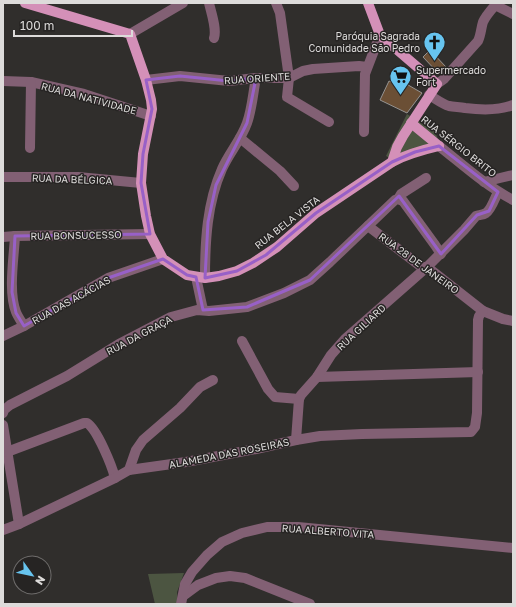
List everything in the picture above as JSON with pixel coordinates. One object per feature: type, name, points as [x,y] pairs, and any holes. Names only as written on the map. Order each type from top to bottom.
[{"type":"main road","points":[[25,3],[130,34],[146,80],[152,109],[142,154],[141,183],[150,234],[163,259],[186,275],[200,277]]},
{"type":"main road","points":[[370,4],[380,35],[437,84],[403,136],[397,147],[392,162]]},
{"type":"main road","name":"RUA SÉRGIO BRITO","points":[[411,123],[439,146]]},
{"type":"main road","name":"RUA BELA VISTA","points":[[200,277],[219,276],[237,270],[266,255],[316,214],[392,162],[404,156],[439,146]]},
{"type":"street","points":[[130,34],[183,3]]},
{"type":"street","points":[[209,3],[213,20],[214,38]]},
{"type":"street","points":[[276,3],[280,13],[290,78],[287,97],[329,122]]},
{"type":"street","points":[[437,84],[478,41],[483,21],[496,4],[513,14]]},
{"type":"street","points":[[364,132],[365,74],[380,35]]},
{"type":"street","name":"RUA ORIENTE","points":[[146,80],[180,76],[229,81],[256,78],[290,78],[303,71],[313,69],[359,66],[367,67]]},
{"type":"street","points":[[203,310],[200,277],[205,255],[208,222],[216,185],[230,153],[240,138],[247,123],[256,78]]},
{"type":"street","name":"RUA DA NATIVIDADE","points":[[3,81],[31,82],[84,94],[151,116]]},
{"type":"street","points":[[30,148],[31,82]]},
{"type":"street","points":[[429,95],[450,106],[482,110],[503,108],[513,105]]},
{"type":"street","points":[[240,138],[280,171],[294,186]]},
{"type":"street","name":"RUA SÉRGIO BRITO","points":[[439,146],[484,182],[513,200]]},
{"type":"street","points":[[484,182],[513,175]]},
{"type":"street","name":"RUA DA BÉLGICA","points":[[3,177],[78,177],[141,183]]},
{"type":"street","name":"RUA DA GRAÇA","points":[[3,413],[4,410],[10,405],[67,376],[119,344],[171,317],[197,310],[247,307],[284,293],[310,280],[395,200],[400,200],[401,194],[426,178]]},
{"type":"street","name":"RUA GILIARD","points":[[299,399],[317,377],[331,355],[345,339],[441,254],[476,216],[486,213],[498,192]]},
{"type":"street","points":[[400,200],[441,254]]},
{"type":"street","name":"RUA 28 DE JANEIRO","points":[[368,226],[418,264],[423,267],[427,267],[483,311],[503,319],[513,321]]},
{"type":"street","name":"RUA BONSUCESSO","points":[[3,237],[150,234]]},
{"type":"street","points":[[15,236],[12,292],[16,313],[24,326]]},
{"type":"street","name":"RUA DAS ACÁCIAS","points":[[3,336],[24,326],[108,278],[163,259]]},
{"type":"street","points":[[317,377],[478,372],[478,320],[483,311]]},
{"type":"street","points":[[242,341],[273,395],[277,397],[299,399],[296,440]]},
{"type":"street","name":"ALAMEDA DAS ROSEIRAS","points":[[3,530],[19,524],[129,470],[186,462],[320,436],[468,433],[475,427],[477,413],[478,372]]},
{"type":"street","points":[[129,470],[136,450],[143,440],[180,408],[200,387],[213,380]]},
{"type":"street","points":[[7,452],[87,423],[93,428],[112,466],[115,478]]},
{"type":"street","points":[[3,425],[19,524]]},
{"type":"street","name":"RUA ALBERTO VITA","points":[[182,600],[185,584],[192,572],[207,555],[222,542],[242,533],[266,528],[298,526],[513,548]]},
{"type":"street","points":[[182,600],[198,585],[216,578],[230,576],[245,578],[310,604]]},
{"type":"highlighted area","points":[[180,76],[229,81],[256,78],[247,123],[216,185],[208,222],[205,278],[237,271],[266,255],[316,213],[392,162],[415,152],[439,146],[498,192],[489,211],[477,215],[441,254],[399,196],[310,280],[247,307],[209,311],[203,310],[196,277],[187,275],[163,259],[108,278],[24,326],[16,313],[12,292],[15,236],[150,234],[141,183],[143,154],[152,109],[146,80]]},
{"type":"green space","points":[[407,114],[435,132],[439,142],[395,161],[386,156]]},
{"type":"green space","points":[[184,573],[177,592],[178,604],[155,604],[148,574]]},
{"type":"building","name":"Paróquia Sagrada Comunidade São Pedro","points":[[430,50],[446,67],[439,74],[423,57]]},
{"type":"building","name":"Supermercado Fort","points":[[396,78],[422,93],[407,113],[380,100],[389,81],[394,83]]},
{"type":"place","name":"Paróquia Sagrada Comunidade São Pedro","points":[[435,62]]},
{"type":"place","name":"Supermercado Fort","points":[[401,96]]}]
